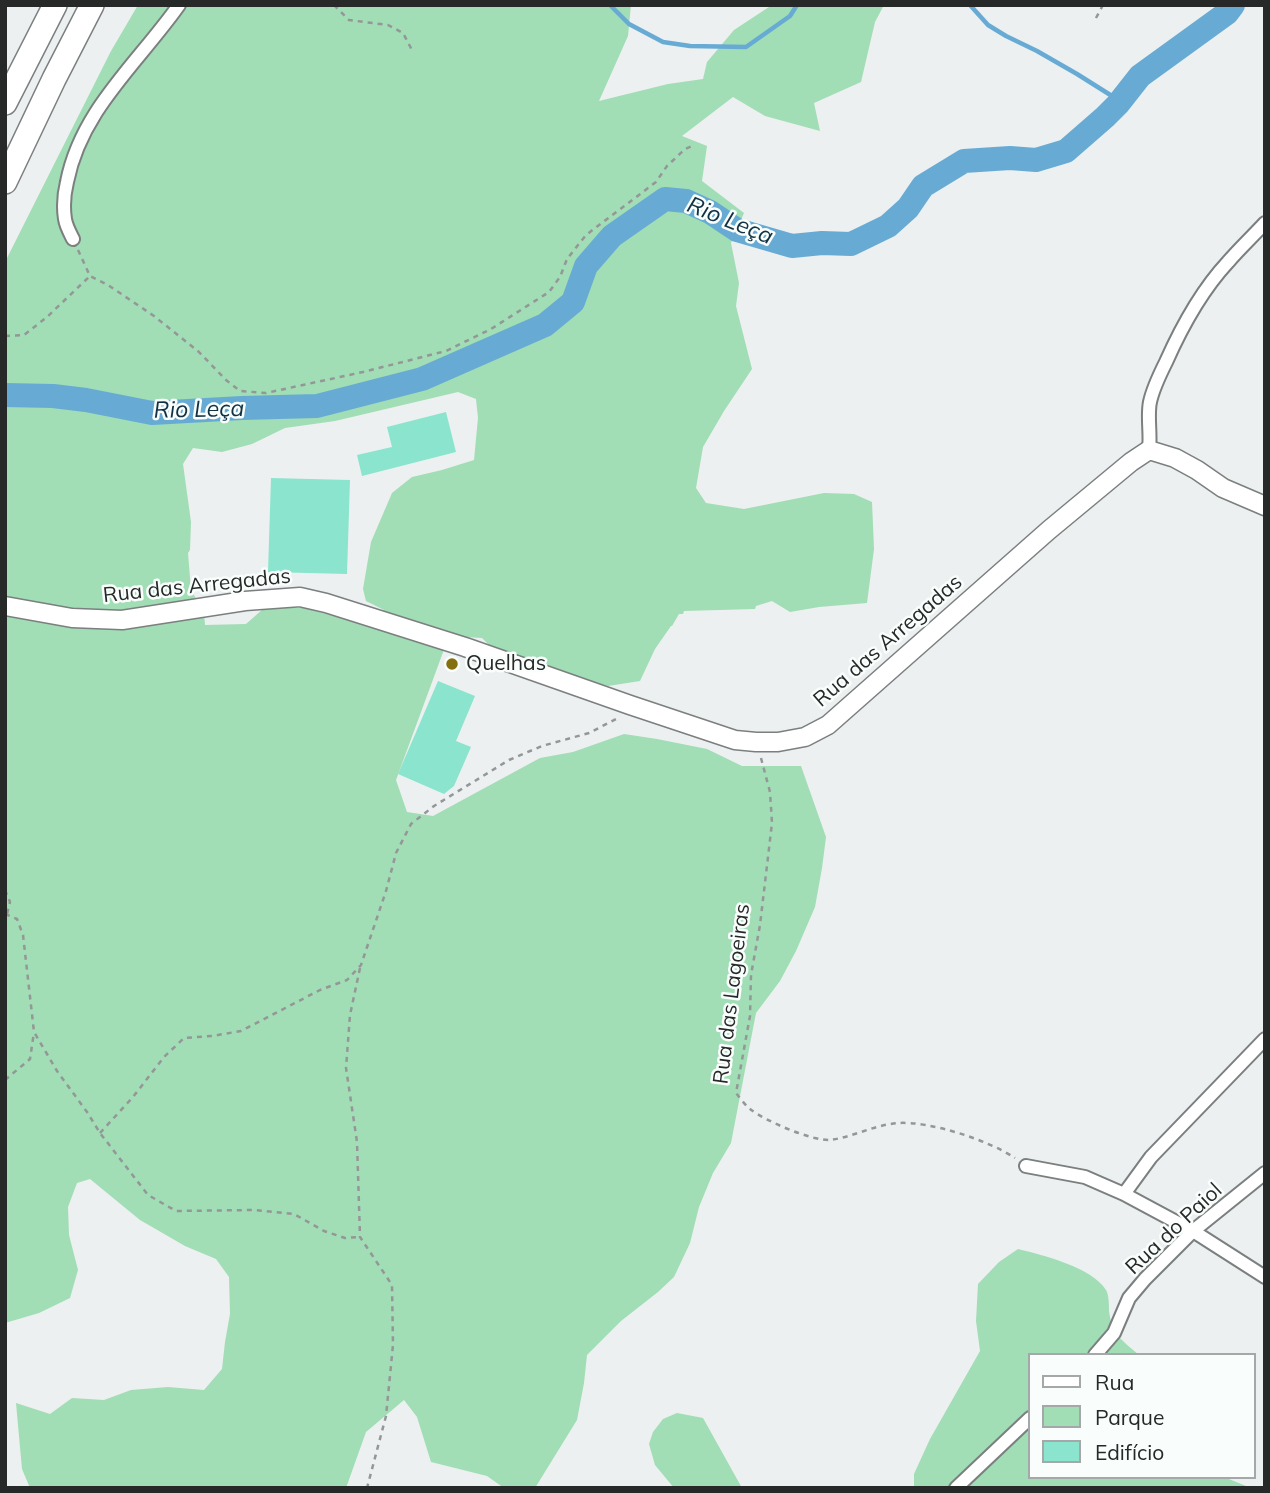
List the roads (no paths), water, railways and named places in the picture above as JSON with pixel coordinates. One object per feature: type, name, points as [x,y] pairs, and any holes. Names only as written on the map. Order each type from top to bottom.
[{"type":"highway","points":[[5,103],[55,5]]},
{"type":"highway","points":[[5,181],[93,5]]},
{"type":"street","points":[[73,239],[65,221],[64,197],[69,170],[81,137],[101,104],[178,5]]},
{"type":"street","points":[[1265,223],[1228,261],[1198,300],[1178,336],[1150,402],[1149,450],[1175,458],[1223,488],[1265,506]]},
{"type":"street","name":"Rua das Arregadas","points":[[5,606],[72,618],[122,620],[245,601],[300,597],[453,643],[735,740],[778,742],[805,737],[828,725],[1049,530],[1149,450]]},
{"type":"street","points":[[1124,1194],[1151,1157],[1265,1039]]},
{"type":"street","points":[[1252,1054],[1265,1059]]},
{"type":"street","points":[[1026,1166],[1085,1177],[1124,1194],[1193,1231],[1265,1277]]},
{"type":"street","name":"Rua do Paiol","points":[[1097,1353],[1114,1333],[1129,1298],[1145,1279],[1193,1231],[1265,1173]]},
{"type":"street","points":[[956,1488],[1028,1420]]},
{"type":"waterway","points":[[610,5],[629,24],[663,42],[690,46],[746,47],[790,16],[797,5]]},
{"type":"waterway","points":[[970,5],[988,25],[1077,74],[1112,96],[1118,104]]},
{"type":"waterway","name":"Rio Leça","points":[[5,395],[86,400],[152,413],[317,406],[422,379],[545,325],[573,302],[586,266],[612,236],[665,199],[686,201],[710,212],[737,230],[792,246],[851,244],[888,226],[908,208],[923,186],[964,161],[1010,158],[1036,160],[1066,151],[1118,104],[1140,76],[1227,13],[1233,5]]},
{"type":"place","name":"Quelhas","points":[[452,664]]}]
